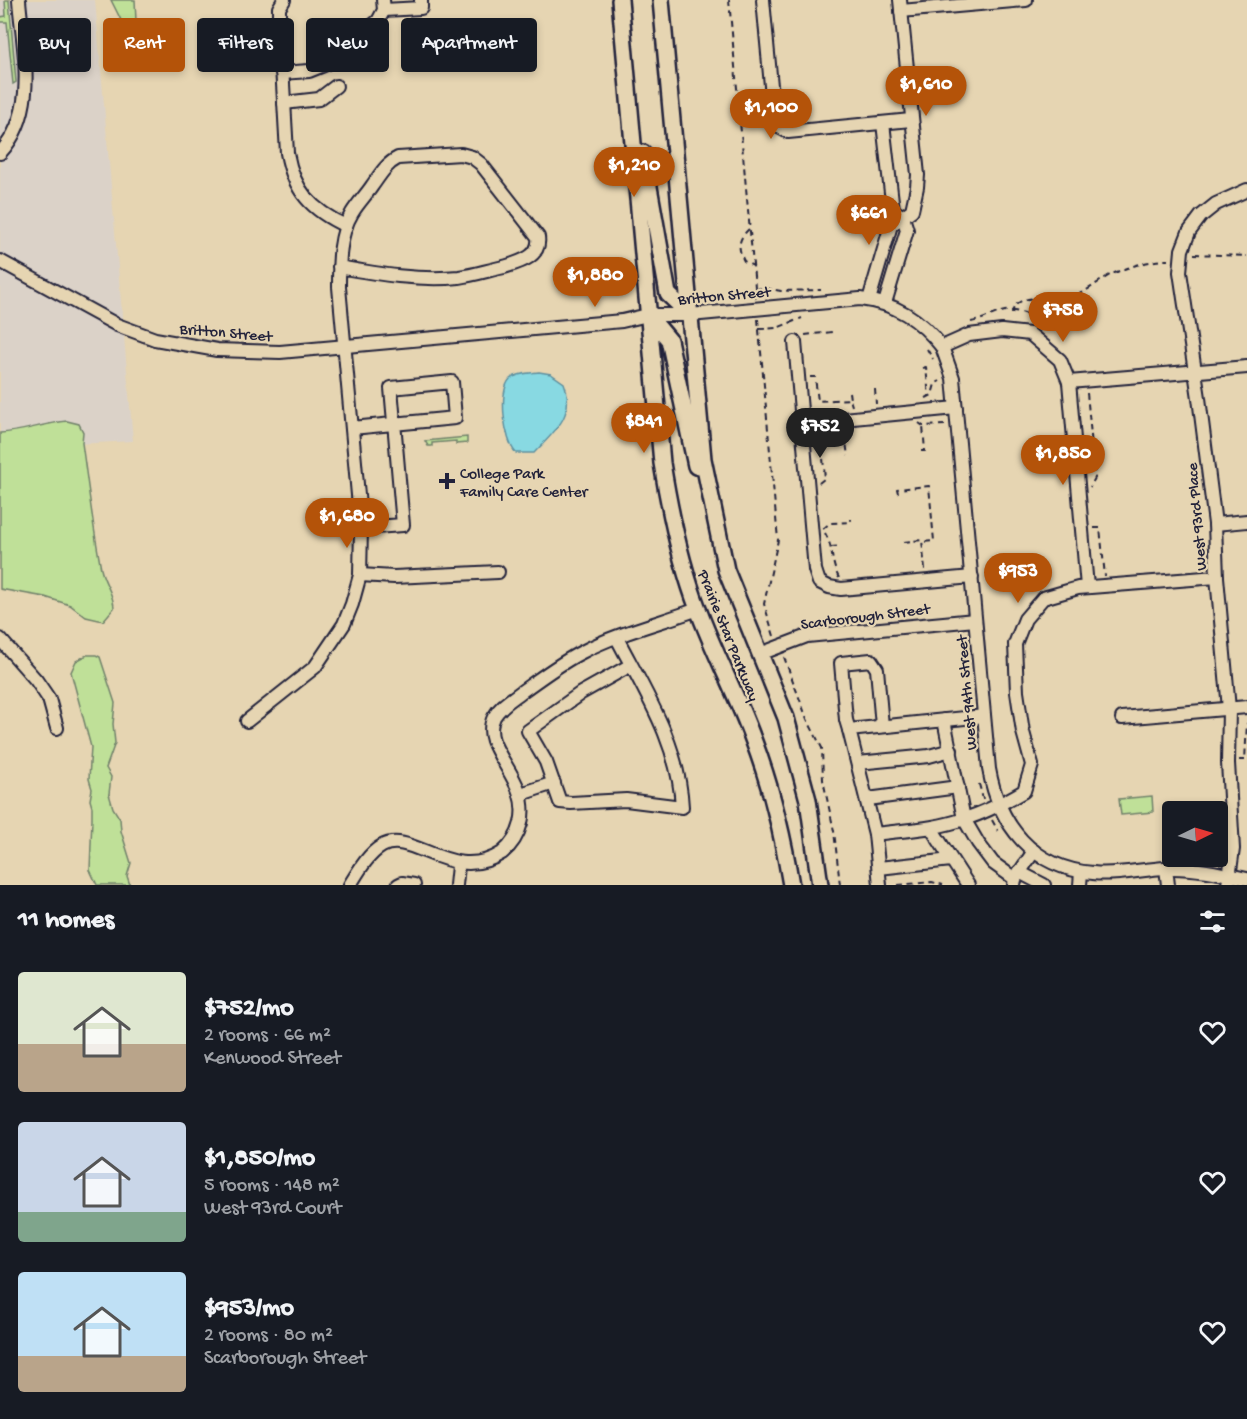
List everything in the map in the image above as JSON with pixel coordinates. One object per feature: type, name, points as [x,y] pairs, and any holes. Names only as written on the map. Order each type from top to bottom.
[{"type":"main road","name":"Prairie Star Parkway","points":[[620,0],[662,463],[669,507],[682,561],[698,609],[753,739],[771,796],[791,885]]},
{"type":"main road","name":"Prairie Star Parkway","points":[[661,0],[703,459],[726,570],[786,718],[801,770],[814,831],[820,885]]},
{"type":"main road","points":[[625,56],[668,294],[690,315]]},
{"type":"main road","points":[[648,315],[669,340],[693,456],[716,526]]},
{"type":"street","points":[[0,153],[15,134],[25,102],[27,86],[19,0]]},
{"type":"street","points":[[284,0],[279,8],[279,15],[287,153],[296,184],[315,208],[346,226]]},
{"type":"street","points":[[282,73],[309,71],[324,65],[368,31],[378,21],[384,5],[421,8],[421,0]]},
{"type":"street","points":[[763,0],[774,118],[777,126],[788,132],[911,120]]},
{"type":"street","points":[[869,300],[891,225],[912,210],[917,187],[918,175],[901,6],[1026,0]]},
{"type":"street","points":[[284,103],[319,99],[336,86]]},
{"type":"street","points":[[883,123],[893,210],[903,217],[907,230],[885,303]]},
{"type":"street","points":[[247,721],[315,667],[344,624],[360,575],[361,528],[339,287],[339,267],[346,226],[352,213],[391,162],[406,156],[460,154],[472,157],[481,164],[538,237],[536,251],[528,258],[515,264],[457,277],[403,276],[339,267]]},
{"type":"street","name":"West 93rd Place","points":[[1229,880],[1233,849],[1228,762],[1229,709],[1217,577],[1215,524],[1196,373],[1180,272],[1181,257],[1189,232],[1201,216],[1216,204],[1247,190]]},
{"type":"street","name":"Britton Street","points":[[0,261],[93,313],[155,339],[195,348],[258,352],[346,346],[622,321],[648,315],[690,315],[860,299],[885,303],[904,312],[942,347]]},
{"type":"street","points":[[942,347],[969,335],[1002,331],[1030,334],[1060,360],[1073,382],[1087,587]]},
{"type":"street","points":[[798,339],[802,423],[815,570],[819,582],[841,589],[972,577]]},
{"type":"street","name":"West 94th Street","points":[[942,347],[953,378],[989,769],[999,805],[1008,824],[1018,837],[1034,851],[1096,879],[1166,868],[1189,869],[1229,880],[1247,879]]},
{"type":"street","points":[[1073,382],[1247,367]]},
{"type":"street","points":[[352,428],[394,424],[455,418],[452,382],[391,388],[394,424],[403,525],[361,528]]},
{"type":"street","points":[[802,423],[956,408]]},
{"type":"street","points":[[1215,524],[1247,521]]},
{"type":"street","points":[[360,575],[394,577],[498,572]]},
{"type":"street","points":[[875,834],[931,828],[964,819],[999,805],[1024,791],[1032,765],[1023,732],[1017,692],[1015,644],[1025,619],[1043,598],[1078,588],[1217,577]]},
{"type":"street","points":[[350,885],[381,846],[391,844],[403,845],[458,866],[482,865],[500,855],[519,830],[522,815],[521,794],[491,737],[495,716],[508,702],[563,662],[598,644],[698,609]]},
{"type":"street","name":"Scarborough Street","points":[[760,654],[807,636],[975,620]]},
{"type":"street","points":[[617,638],[650,697],[666,734],[678,773],[682,807],[626,800],[560,802],[546,762],[528,731],[581,693],[631,664]]},
{"type":"street","points":[[0,639],[36,680],[49,699],[57,728]]},
{"type":"street","points":[[880,885],[875,834],[868,799],[846,720],[841,663],[871,660],[875,663],[882,726]]},
{"type":"street","points":[[1122,718],[1247,707]]},
{"type":"street","points":[[849,730],[984,716]]},
{"type":"street","points":[[944,720],[964,819],[978,843],[993,863],[1016,879],[1044,885]]},
{"type":"street","points":[[858,763],[929,756],[951,750]]},
{"type":"street","points":[[521,794],[554,783]]},
{"type":"street","points":[[868,799],[958,787]]},
{"type":"street","points":[[931,828],[968,885]]},
{"type":"street","points":[[1016,879],[1034,851]]},
{"type":"street","points":[[879,868],[951,860]]},
{"type":"street","points":[[456,885],[458,866]]},
{"type":"street","points":[[1166,868],[1168,885]]},
{"type":"street","points":[[1080,885],[1081,872]]},
{"type":"street","points":[[398,885],[402,883],[414,885]]},
{"type":"path","points":[[729,0],[756,297]]},
{"type":"path","points":[[749,228],[741,236],[738,244],[744,261],[753,266]]},
{"type":"path","points":[[1012,313],[1015,304],[1024,298],[1059,299],[1075,296],[1110,275],[1130,267],[1193,254],[1247,256]]},
{"type":"path","points":[[755,289],[824,290]]},
{"type":"path","points":[[964,324],[1005,311],[1044,320],[1041,328],[1048,333]]},
{"type":"path","points":[[759,329],[777,328],[798,318],[809,317]]},
{"type":"path","points":[[758,319],[778,540],[764,604],[775,639]]},
{"type":"path","points":[[798,339],[832,332]]},
{"type":"path","points":[[925,346],[936,365]]},
{"type":"path","points":[[923,368],[926,367],[929,397]]},
{"type":"path","points":[[939,375],[941,390]]},
{"type":"path","points":[[804,376],[806,378],[815,377],[818,401],[850,399]]},
{"type":"path","points":[[923,399],[929,397],[935,384],[940,381]]},
{"type":"path","points":[[1073,382],[1079,392],[1088,393],[1095,478],[1086,495]]},
{"type":"path","points":[[868,405],[876,404],[875,388]]},
{"type":"path","points":[[849,392],[851,406],[859,406]]},
{"type":"path","points":[[915,420],[923,426],[945,425]]},
{"type":"path","points":[[814,487],[825,478],[821,439],[849,435],[850,425]]},
{"type":"path","points":[[921,451],[926,451],[923,426]]},
{"type":"path","points":[[845,435],[848,456]]},
{"type":"path","points":[[898,493],[897,489],[928,486],[934,541],[922,543]]},
{"type":"path","points":[[841,580],[832,565],[831,547],[823,529],[830,523],[851,522],[851,519]]},
{"type":"path","points":[[1089,529],[1100,528],[1106,586]]},
{"type":"path","points":[[904,542],[922,540],[925,570],[918,570]]},
{"type":"path","points":[[831,547],[842,546]]},
{"type":"path","points":[[783,655],[807,719],[822,748],[823,780],[834,831],[840,885]]},
{"type":"path","points":[[1238,760],[1245,760],[1247,723]]},
{"type":"path","points":[[898,885],[932,882],[944,885]]},
{"type":"shaded area","points":[[0,0],[95,0],[133,441],[0,448]]},
{"type":"green space","points":[[5,0],[9,0],[16,82],[13,84],[7,22],[0,22],[0,17],[6,16]]},
{"type":"green space","points":[[111,0],[135,0],[136,18],[120,18]]},
{"type":"green space","points":[[67,421],[79,424],[83,432],[82,443],[98,553],[102,574],[114,603],[114,608],[103,621],[86,617],[70,605],[45,597],[0,589],[0,433]]},
{"type":"green space","points":[[467,437],[467,443],[456,444],[456,441],[432,443],[432,446],[428,446],[425,441]]},
{"type":"green space","points":[[87,655],[100,657],[115,703],[113,724],[115,743],[106,768],[111,777],[109,794],[113,808],[120,819],[121,831],[131,863],[127,876],[130,885],[97,885],[90,870],[91,747],[71,672],[76,661]]},
{"type":"green space","points":[[1152,796],[1153,812],[1121,815],[1119,799]]},
{"type":"water","points":[[539,372],[551,374],[564,383],[567,394],[565,413],[556,430],[534,453],[516,453],[508,438],[504,416],[506,385],[516,376]]},
{"type":"place","name":"College Park Family Care Center","points":[[447,481]]}]
